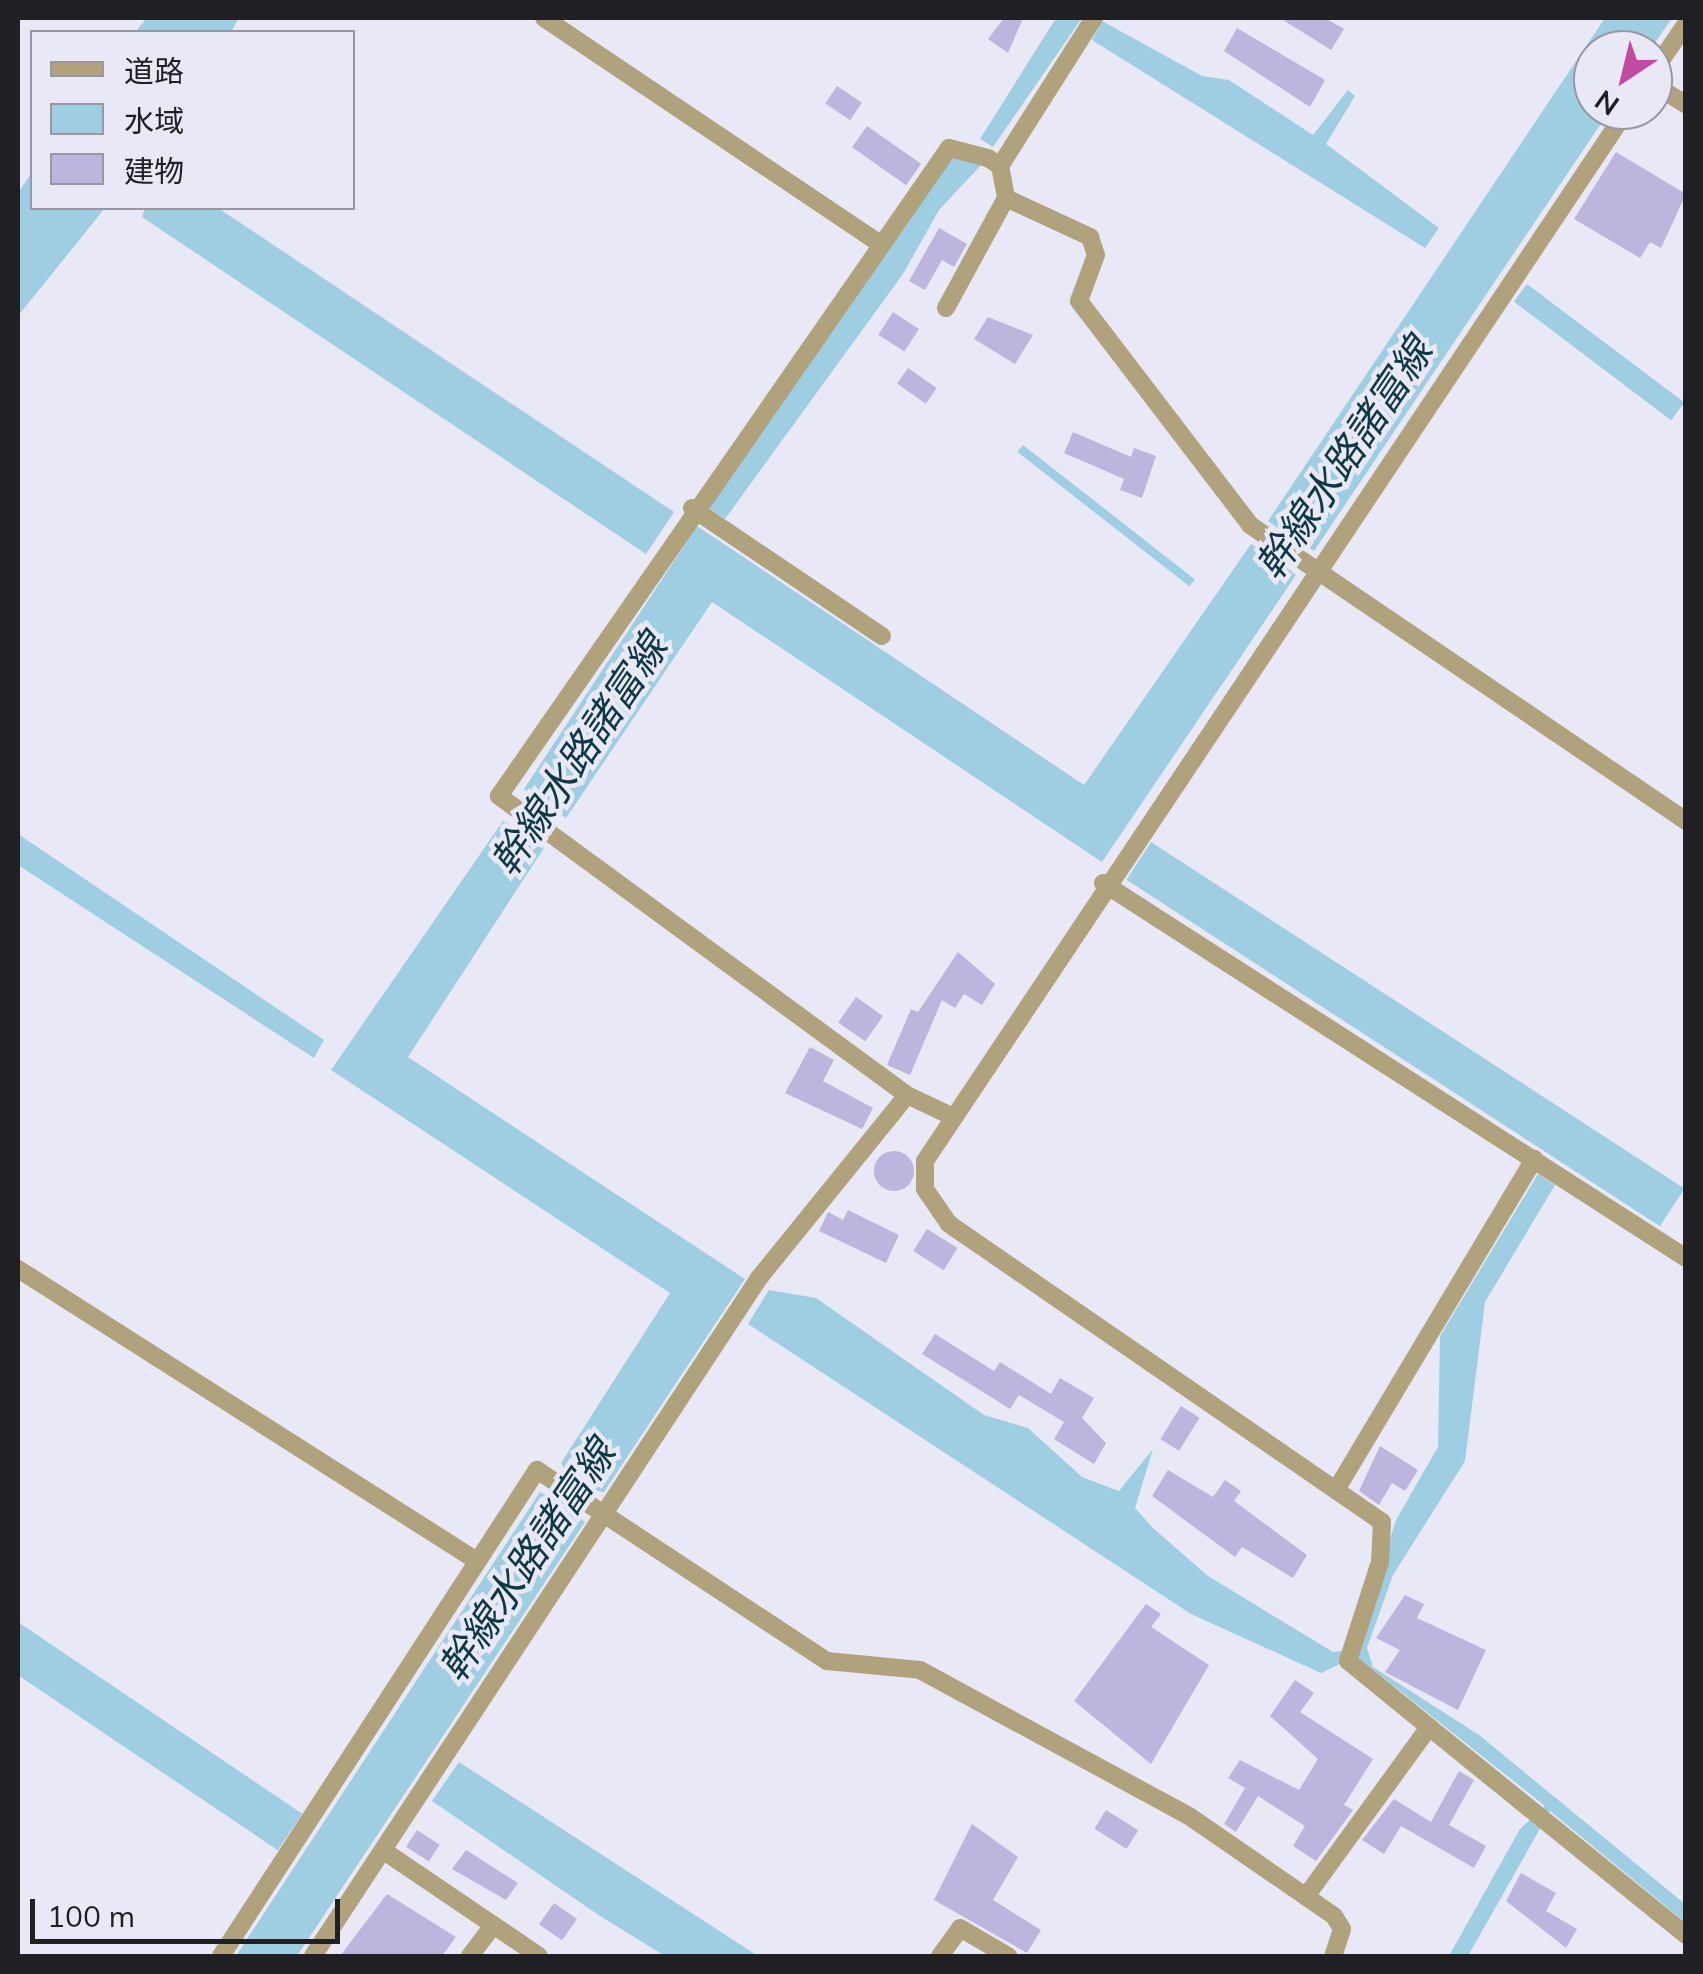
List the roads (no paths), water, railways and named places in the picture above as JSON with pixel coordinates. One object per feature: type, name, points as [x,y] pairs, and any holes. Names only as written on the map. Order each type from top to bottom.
[{"type":"street","points":[[544,18],[876,241]]},
{"type":"street","points":[[987,158],[1094,18]]},
{"type":"street","points":[[1679,47],[1686,24]]},
{"type":"street","points":[[1614,130],[1103,883],[949,1115],[925,1160],[936,1211],[1336,1490],[1385,1530],[1348,1654],[1430,1727],[1686,1935]]},
{"type":"street","points":[[949,1115],[907,1094],[548,828],[499,796],[876,241],[949,148],[987,158],[1006,198],[1090,237],[1096,254],[1079,301],[1250,525],[1686,821]]},
{"type":"street","points":[[946,308],[1006,198]]},
{"type":"street","points":[[692,508],[882,636]]},
{"type":"street","points":[[1103,883],[1686,1258]]},
{"type":"street","points":[[313,1956],[607,1516],[758,1278],[907,1094]]},
{"type":"street","points":[[1336,1490],[1534,1158]]},
{"type":"street","points":[[18,1269],[476,1562]]},
{"type":"street","points":[[221,1956],[537,1470],[827,1661],[920,1670],[1190,1816],[1307,1896],[1342,1929],[1332,1956]]},
{"type":"street","points":[[1307,1896],[1430,1727]]},
{"type":"street","points":[[384,1851],[539,1956]]},
{"type":"street","points":[[470,1956],[494,1925]]},
{"type":"street","points":[[940,1956],[960,1928],[1008,1956]]},
{"type":"water","points":[[147,18],[239,18],[232,30],[137,30]]},
{"type":"water","points":[[1056,18],[1082,18],[993,147],[980,139]]},
{"type":"water","points":[[1605,18],[1672,18],[1664,30],[1597,30]]},
{"type":"water","points":[[1102,21],[1202,76],[1229,80],[1313,135],[1348,90],[1355,96],[1326,144],[1439,228],[1425,248],[1092,40]]},
{"type":"water","name":"幹線水路諸富線","points":[[1573,66],[1573,130],[1597,130],[1314,551],[1299,542],[1284,565],[1296,575],[1102,862],[712,602],[566,818],[555,810],[548,819],[534,840],[544,848],[408,1057],[745,1279],[604,1492],[588,1490],[574,1513],[585,1522],[297,1956],[236,1956],[540,1492],[554,1499],[569,1478],[561,1463],[670,1293],[331,1070],[503,821],[514,827],[536,799],[524,789],[697,526],[1084,785],[1251,544],[1265,552],[1281,530],[1268,521]]},
{"type":"water","points":[[952,158],[982,164],[939,210],[903,274],[725,519],[707,507]]},
{"type":"water","points":[[30,175],[30,210],[103,210],[18,316],[18,193]]},
{"type":"water","points":[[144,210],[221,210],[674,512],[646,554],[142,217]]},
{"type":"water","points":[[1527,284],[1684,403],[1671,420],[1514,302]]},
{"type":"water","points":[[1023,445],[1195,579],[1189,586],[1017,452]]},
{"type":"water","points":[[18,834],[324,1040],[314,1058],[18,865]]},
{"type":"water","points":[[1151,842],[1684,1188],[1660,1226],[1126,880]]},
{"type":"water","points":[[1538,1174],[1555,1185],[1485,1302],[1465,1461],[1393,1575],[1367,1648],[1373,1667],[1479,1735],[1685,1904],[1685,1922],[1550,1811],[1468,1956],[1449,1956],[1520,1829],[1545,1806],[1356,1656],[1321,1673],[1191,1614],[748,1324],[769,1290],[816,1298],[984,1415],[1028,1428],[1082,1477],[1119,1491],[1153,1449],[1135,1508],[1153,1528],[1208,1576],[1333,1652],[1355,1649],[1396,1520],[1438,1447],[1440,1336]]},
{"type":"water","points":[[18,1622],[302,1814],[278,1850],[18,1675]]},
{"type":"water","points":[[459,1762],[758,1956],[665,1956],[600,1916],[432,1801]]}]
